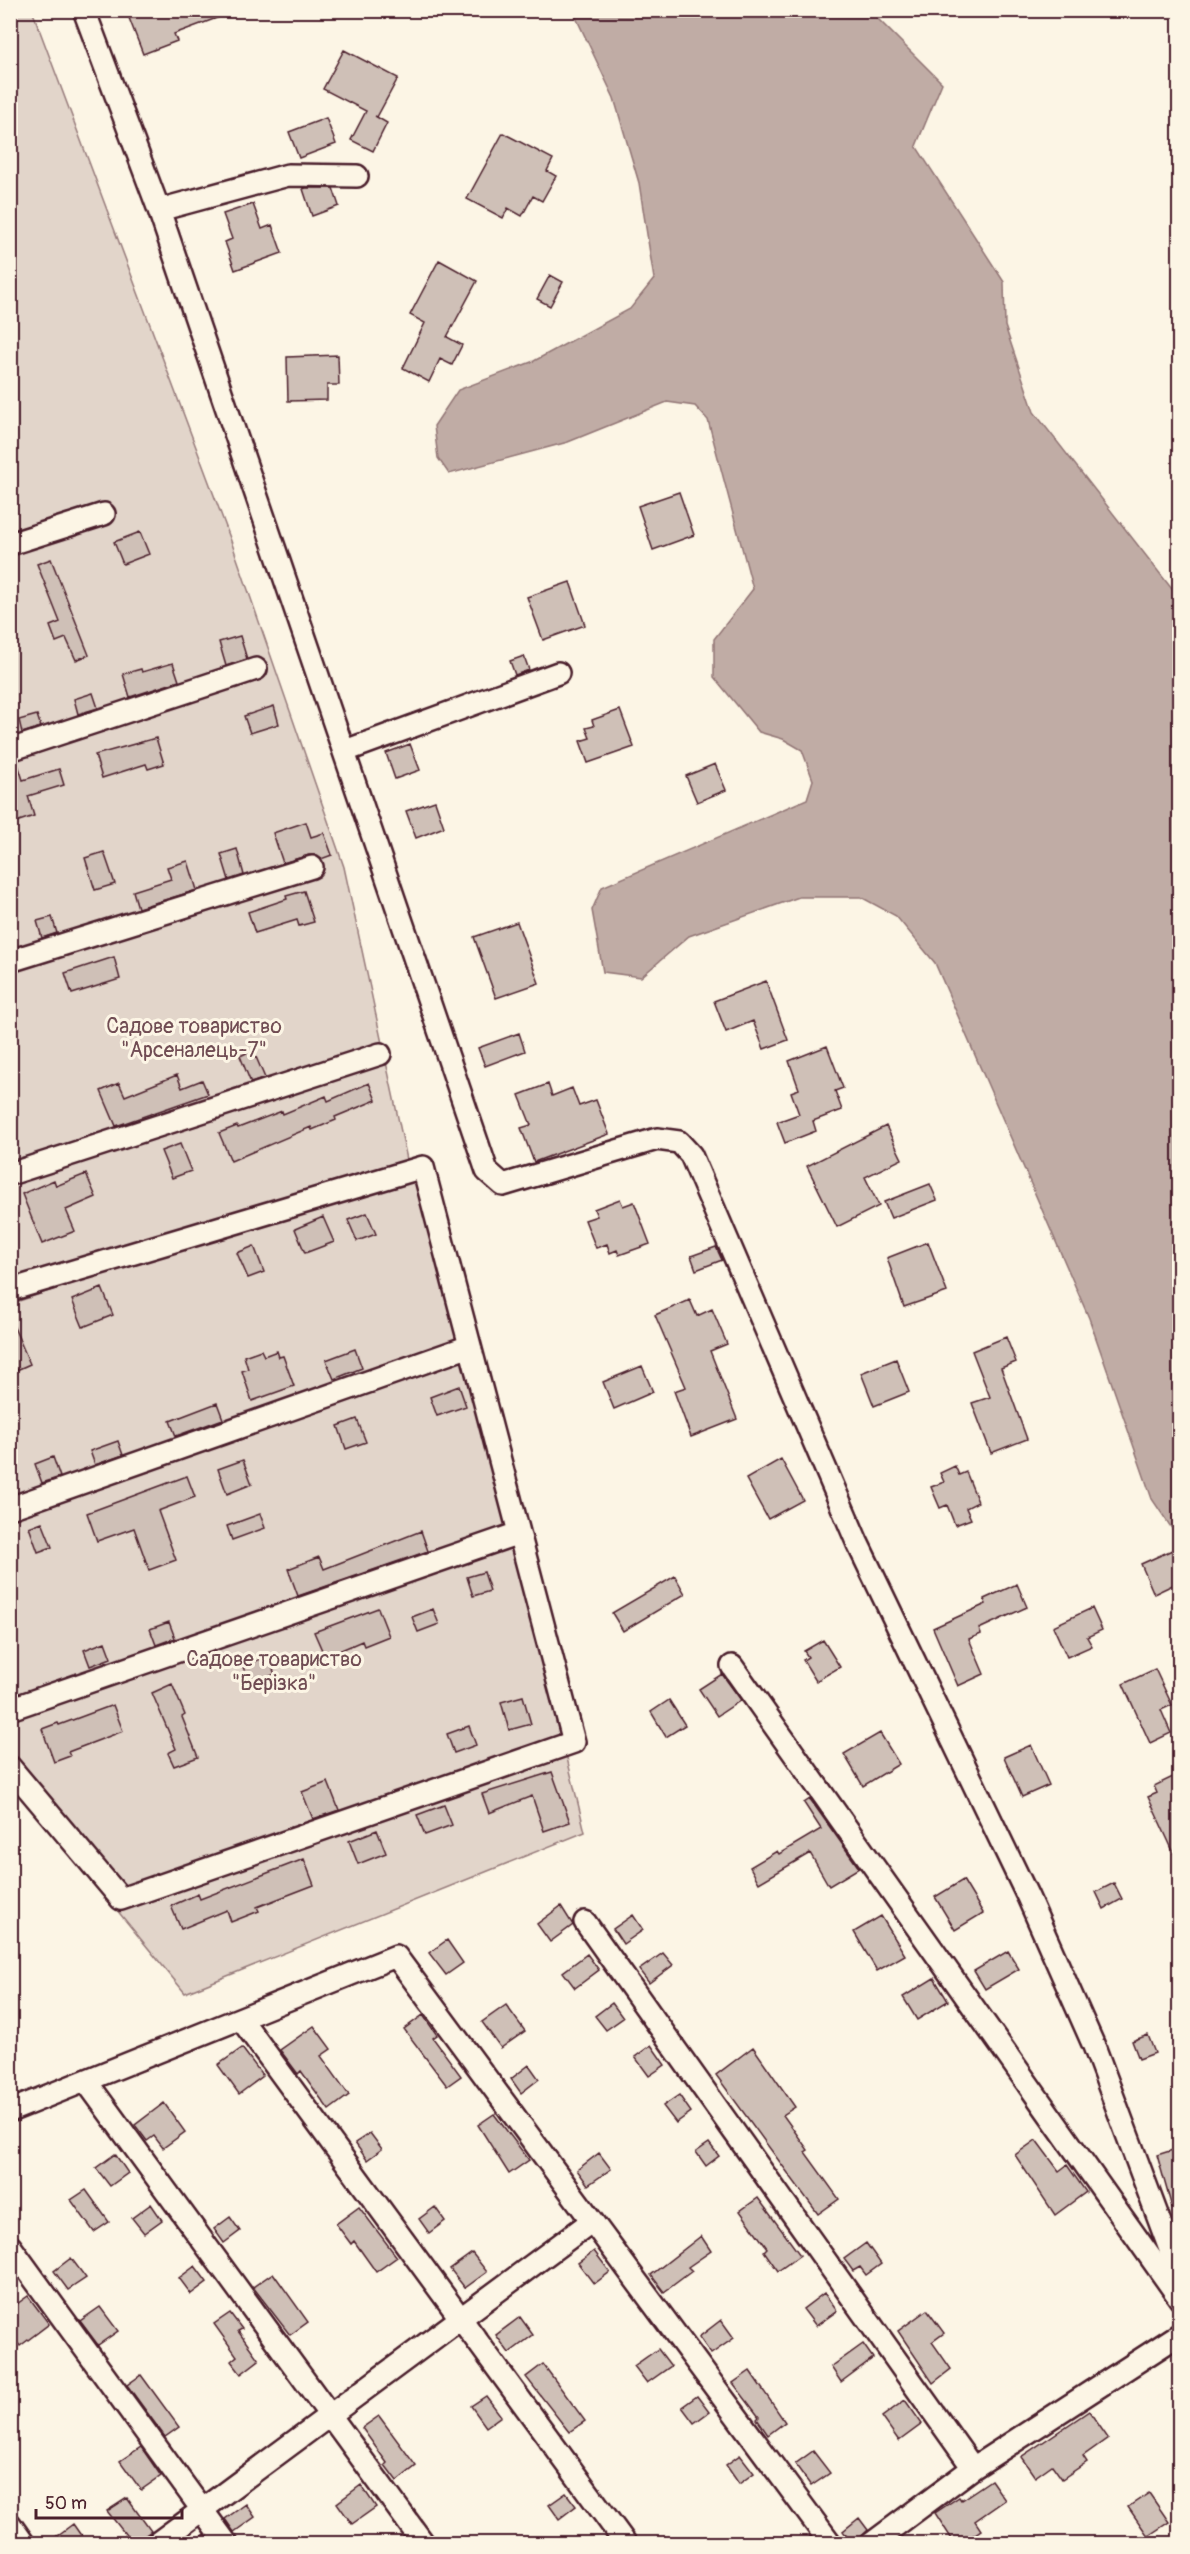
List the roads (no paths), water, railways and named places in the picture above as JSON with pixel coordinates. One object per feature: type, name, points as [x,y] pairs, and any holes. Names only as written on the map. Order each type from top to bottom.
[{"type":"street","points":[[84,10],[159,210],[487,1171],[503,1185],[657,1139],[679,1142],[691,1155],[857,1542],[1028,1897],[1094,2046],[1179,2276]]},
{"type":"street","points":[[159,210],[288,175],[357,176]]},
{"type":"street","points":[[10,544],[104,514]]},
{"type":"street","points":[[10,750],[256,669]]},
{"type":"street","points":[[345,751],[558,673]]},
{"type":"street","points":[[10,961],[312,867]]},
{"type":"street","points":[[10,1174],[380,1054]]},
{"type":"street","points":[[10,1290],[423,1167],[574,1742],[121,1899],[10,1767]]},
{"type":"street","points":[[10,1508],[470,1346]]},
{"type":"street","points":[[10,1709],[519,1533]]},
{"type":"street","points":[[732,1666],[1179,2299]]},
{"type":"street","points":[[585,1922],[973,2469]]},
{"type":"street","points":[[10,2111],[396,1956],[831,2544]]},
{"type":"street","points":[[241,2019],[626,2544]]},
{"type":"street","points":[[86,2081],[424,2544]]},
{"type":"street","points":[[156,2544],[592,2221]]},
{"type":"street","points":[[10,2246],[227,2544]]},
{"type":"street","points":[[871,2544],[973,2469],[1179,2334]]},
{"type":"street","points":[[10,2524],[24,2544]]},
{"type":"park label","name":"Садове товариство \"Арсеналець-7\"","points":[[194,1038]]},
{"type":"park label","name":"Садове товариство \"Берізка\"","points":[[274,1671]]}]
